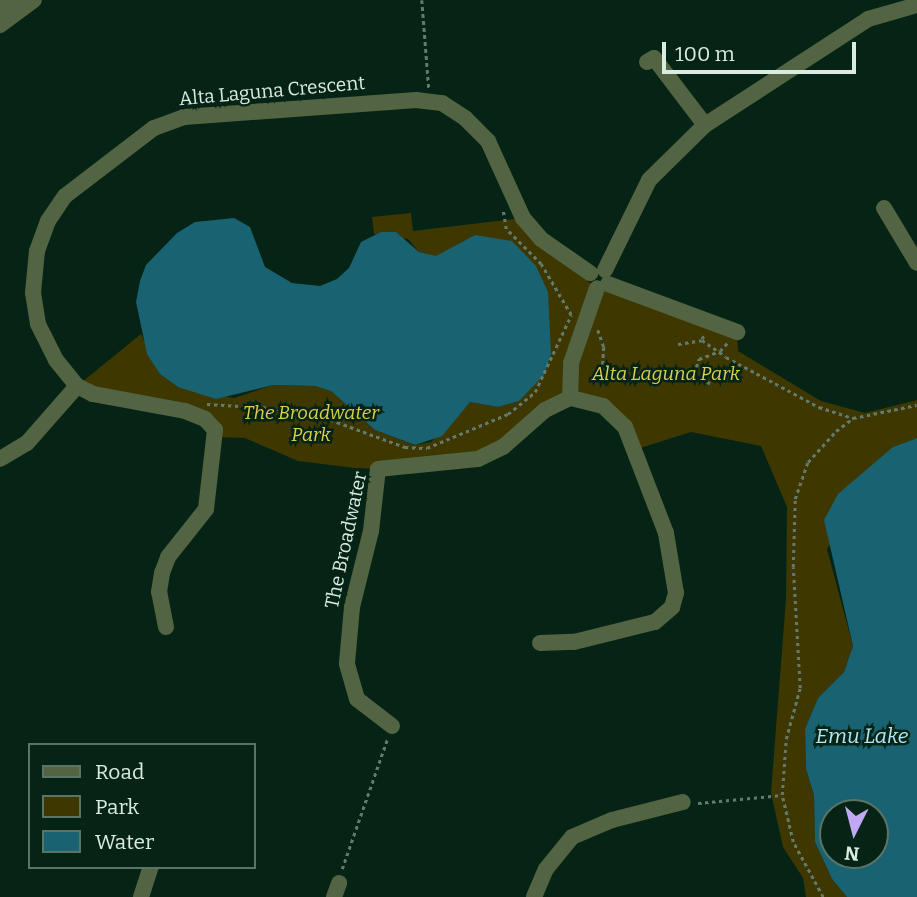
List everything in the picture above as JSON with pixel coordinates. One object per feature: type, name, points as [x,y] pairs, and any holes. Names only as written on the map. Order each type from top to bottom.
[{"type":"street","points":[[0,10],[14,0]]},
{"type":"street","points":[[0,24],[34,0]]},
{"type":"street","points":[[540,643],[574,642],[654,622],[672,607],[676,593],[666,533],[625,427],[603,406],[570,398],[571,363],[600,279],[649,180],[705,125],[868,19],[917,5]]},
{"type":"street","points":[[647,62],[654,58],[705,125]]},
{"type":"street","name":"Alta Laguna Crescent","points":[[77,386],[56,360],[38,324],[33,292],[37,251],[48,221],[65,196],[153,128],[184,117],[432,102],[465,118],[488,141],[511,192],[541,239],[600,279],[737,332]]},
{"type":"street","points":[[884,208],[917,264]]},
{"type":"street","points":[[0,460],[27,443],[77,386],[112,400],[185,411],[205,419],[215,430],[206,509],[168,557],[162,573],[159,592],[166,627]]},
{"type":"street","name":"The Broadwater","points":[[392,726],[357,699],[346,663],[352,607],[371,531],[378,469],[478,459],[503,447],[545,410],[570,398]]},
{"type":"street","points":[[534,897],[546,869],[572,837],[612,820],[683,802]]},
{"type":"street","points":[[141,897],[150,869]]},
{"type":"path","points":[[422,0],[432,102]]},
{"type":"path","points":[[204,403],[304,410],[405,447],[427,448],[508,414],[535,393],[571,315],[541,264],[506,229],[504,204],[511,192]]},
{"type":"path","points":[[702,340],[708,322]]},
{"type":"path","points":[[585,323],[598,330],[602,339],[602,374]]},
{"type":"path","points":[[710,384],[694,374],[699,359],[720,351],[737,332]]},
{"type":"path","points":[[678,344],[702,340],[819,407],[853,418]]},
{"type":"path","points":[[823,897],[793,842],[782,795],[786,739],[800,688],[793,567],[795,499],[800,476],[817,449],[853,418],[917,405]]},
{"type":"path","points":[[336,890],[392,726]]},
{"type":"path","points":[[683,802],[782,795]]},
{"type":"green space","points":[[411,213],[413,231],[523,218],[593,286],[737,332],[738,351],[821,401],[865,413],[917,400],[917,438],[893,447],[827,549],[853,646],[844,672],[818,698],[805,729],[806,769],[814,795],[815,842],[819,851],[819,869],[827,869],[847,897],[806,897],[803,878],[783,847],[771,793],[786,599],[787,507],[761,446],[691,432],[634,450],[616,415],[570,398],[503,447],[378,469],[355,468],[298,461],[245,438],[215,437],[212,424],[77,386],[141,334],[160,374],[178,387],[234,398],[273,385],[315,386],[331,391],[375,430],[414,445],[431,442],[470,402],[498,407],[519,401],[475,235],[436,257],[419,252],[408,239],[374,234],[372,217]]},
{"type":"water","points":[[234,218],[250,227],[265,267],[292,283],[320,286],[337,279],[349,268],[361,242],[381,232],[396,232],[419,252],[436,256],[475,235],[512,241],[536,266],[548,292],[551,354],[544,375],[519,401],[498,407],[470,402],[442,436],[415,445],[375,430],[331,391],[315,386],[273,385],[216,399],[178,387],[160,374],[147,354],[136,302],[140,281],[146,265],[177,233],[195,222]]},
{"type":"water","name":"Emu Lake","points":[[917,438],[917,897],[847,897],[827,869],[889,869],[889,799],[819,799],[819,851],[815,842],[814,795],[806,769],[805,729],[818,698],[844,672],[853,646],[824,520],[838,494],[893,447]]},
{"type":"park label","name":"Alta Laguna Park","points":[[666,374]]},
{"type":"park label","name":"The Broadwater Park","points":[[311,424]]}]
